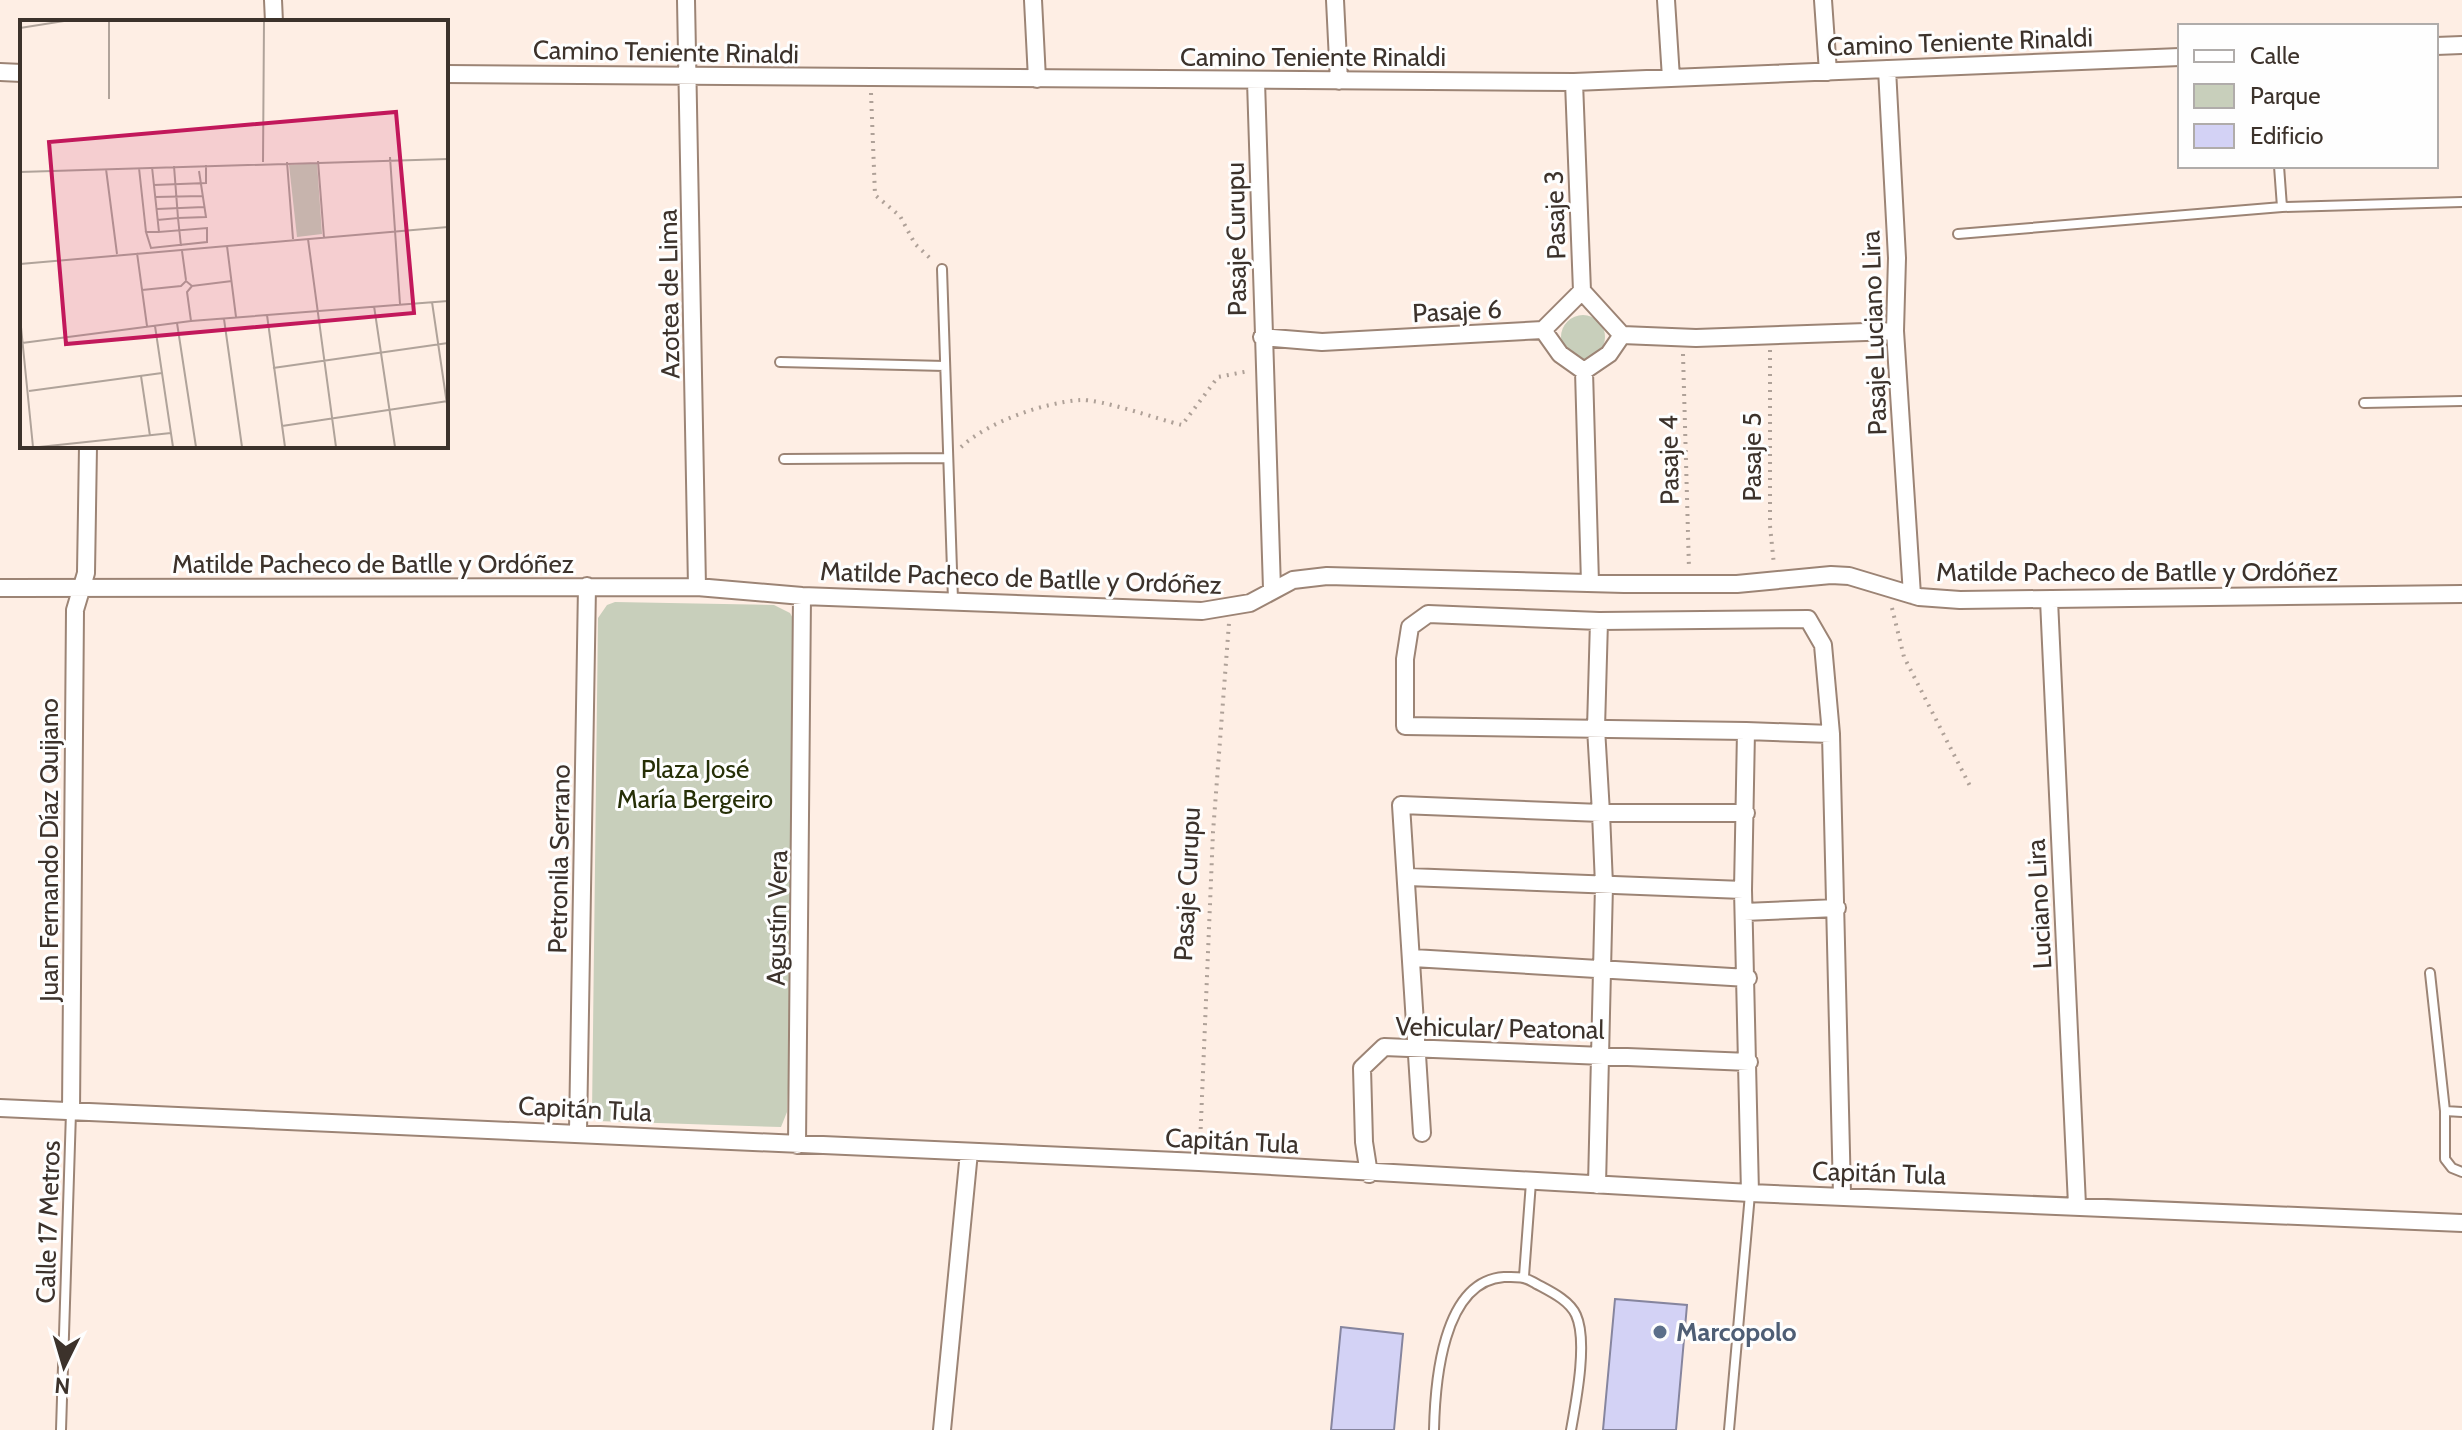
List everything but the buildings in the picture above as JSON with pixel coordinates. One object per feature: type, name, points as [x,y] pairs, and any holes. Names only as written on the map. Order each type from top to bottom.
[{"type":"street","points":[[273,0],[274,20]]},
{"type":"street","name":"Azotea de Lima","points":[[686,0],[690,75],[697,587]]},
{"type":"street","points":[[1033,0],[1037,79]]},
{"type":"street","points":[[1335,0],[1339,81]]},
{"type":"street","points":[[1666,0],[1671,78]]},
{"type":"street","points":[[1823,0],[1828,72]]},
{"type":"street","points":[[2438,46],[2462,45]]},
{"type":"street","name":"Camino Teniente Rinaldi","points":[[448,74],[1574,82],[2178,57]]},
{"type":"street","name":"Pasaje Luciano Lira","points":[[1887,69],[1897,258],[1895,331],[1912,595]]},
{"type":"street","points":[[0,72],[20,73]]},
{"type":"street","name":"Pasaje Curupu","points":[[1256,81],[1272,589]]},
{"type":"street","name":"Pasaje 3","points":[[1543,330],[1582,291],[1574,82]]},
{"type":"street","points":[[1582,291],[1622,335],[1683,337],[1895,331]]},
{"type":"street","points":[[1543,330],[1560,354],[1584,371]]},
{"type":"street","name":"Pasaje 6","points":[[1262,337],[1322,342],[1543,330]]},
{"type":"street","points":[[1584,371],[1609,354],[1622,335]]},
{"type":"street","points":[[1584,371],[1590,583]]},
{"type":"street","name":"Juan Fernando Díaz Quijano","points":[[71,1112],[75,610],[86,573],[88,448]]},
{"type":"street","name":"Matilde Pacheco de Batlle y Ordóñez","points":[[0,588],[697,587],[802,596],[1202,611],[1250,603],[1293,580],[1327,576],[1590,583],[1689,583],[1849,576],[1912,595],[1960,600],[2462,594]]},
{"type":"street","name":"Petronila Serrano","points":[[578,1132],[587,586]]},
{"type":"street","name":"Agustín Vera","points":[[797,1145],[802,596]]},
{"type":"street","name":"Luciano Lira","points":[[2049,600],[2077,1205]]},
{"type":"street","points":[[1831,734],[1405,726],[1405,659],[1410,627],[1428,614],[1599,621],[1808,619],[1823,645],[1831,734],[1842,1194]]},
{"type":"street","points":[[1597,1185],[1604,885],[1596,728],[1599,621]]},
{"type":"street","points":[[1746,731],[1743,890],[1748,978],[1750,1193]]},
{"type":"street","points":[[1422,1133],[1401,805],[1601,813],[1746,813]]},
{"type":"street","points":[[1408,877],[1743,890]]},
{"type":"street","points":[[1744,912],[1837,908]]},
{"type":"street","points":[[1413,958],[1748,978]]},
{"type":"street","name":"Vehicular/ Peatonal","points":[[1369,1174],[1364,1142],[1362,1068],[1384,1047],[1749,1062]]},
{"type":"street","name":"Capitán Tula","points":[[0,1108],[1199,1162],[1369,1174],[1750,1193],[1842,1194],[2462,1223]]},
{"type":"street","points":[[942,1430],[969,1152]]},
{"type":"lane","points":[[2279,168],[2282,207]]},
{"type":"lane","points":[[1958,234],[2282,207],[2462,202]]},
{"type":"lane","points":[[942,269],[953,600]]},
{"type":"lane","points":[[780,362],[945,366]]},
{"type":"lane","points":[[2364,403],[2462,401]]},
{"type":"lane","points":[[784,459],[948,458]]},
{"type":"lane","points":[[2430,973],[2445,1111],[2445,1159],[2452,1168],[2462,1172]]},
{"type":"lane","points":[[2445,1111],[2462,1112]]},
{"type":"lane","name":"Calle 17 Metros","points":[[61,1430],[71,1112]]},
{"type":"lane","points":[[1524,1276],[1531,1182]]},
{"type":"lane","points":[[1729,1430],[1750,1193]]},
{"type":"lane","points":[[1434,1430],[1436,1371],[1455,1315],[1471,1292],[1494,1278],[1524,1276],[1566,1302],[1577,1316],[1580,1377],[1571,1430]]},
{"type":"path","points":[[870,79],[875,195],[900,216],[915,244],[942,269]]},
{"type":"path","name":"Pasaje 5","points":[[1770,335],[1770,526],[1775,579]]},
{"type":"path","name":"Pasaje 4","points":[[1683,337],[1689,583]]},
{"type":"path","points":[[948,458],[975,434],[1041,408],[1082,400],[1182,425],[1218,377],[1263,368]]},
{"type":"path","points":[[1912,595],[1892,606],[1904,657],[1971,788]]},
{"type":"path","name":"Pasaje Curupu","points":[[1199,1162],[1213,832],[1230,608]]},
{"type":"green space","points":[[1583,315],[1599,321],[1605,337],[1599,353],[1583,359],[1567,353],[1561,337],[1567,321]]},
{"type":"green space","name":"Plaza José María Bergeiro","points":[[615,602],[774,605],[790,613],[796,624],[788,1089],[787,1112],[781,1127],[597,1121],[592,1114],[598,618],[607,605]]},
{"type":"place","name":"Marcopolo","points":[[1660,1332]]}]
